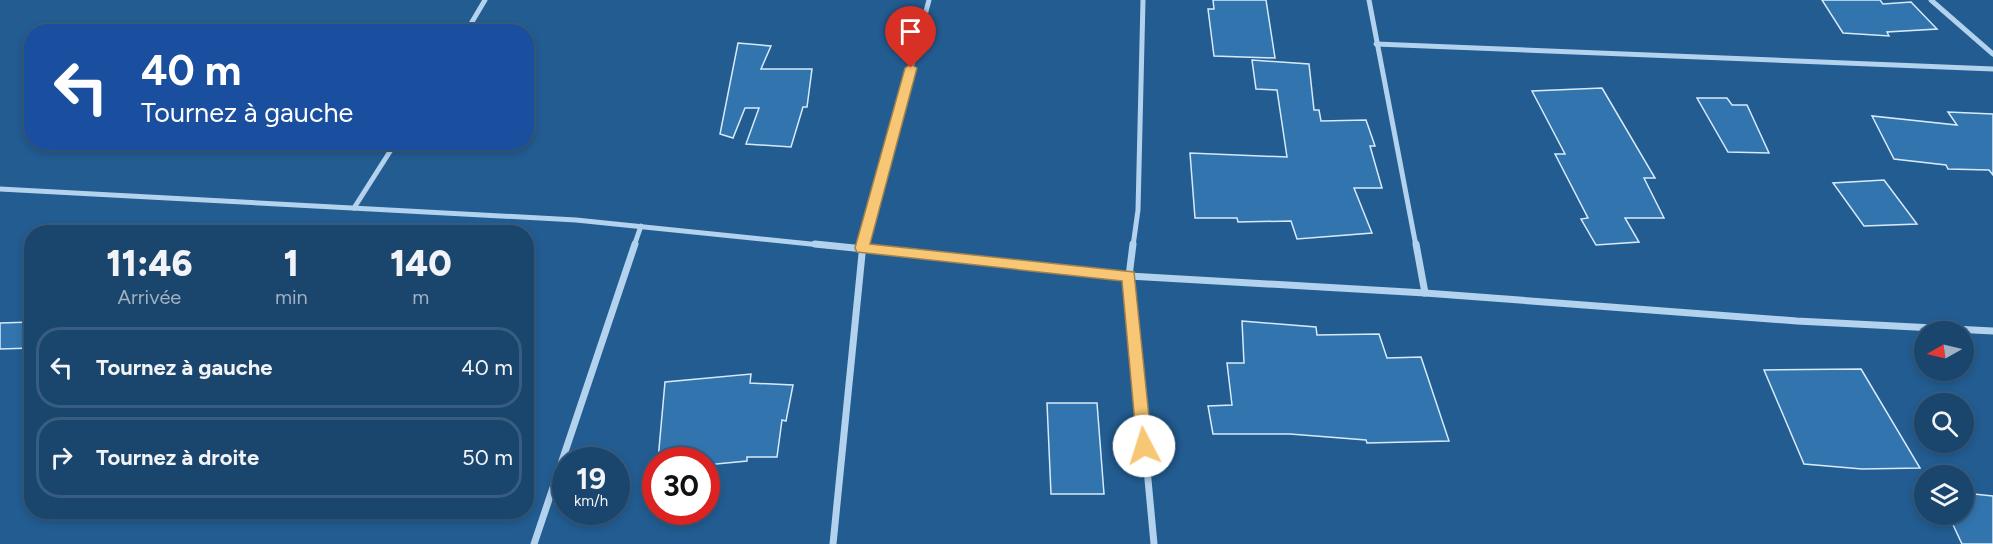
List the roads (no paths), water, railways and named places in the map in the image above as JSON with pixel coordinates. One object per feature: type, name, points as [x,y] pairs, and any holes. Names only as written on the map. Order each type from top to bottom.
[{"type":"street","points":[[471,24],[485,0]]},
{"type":"street","points":[[833,544],[862,248],[929,0]]},
{"type":"street","points":[[1143,0],[1139,84],[1138,210],[1129,276],[1154,544]]},
{"type":"street","points":[[1369,0],[1425,293]]},
{"type":"street","points":[[1930,0],[1993,54]]},
{"type":"street","points":[[1376,44],[1993,69]]},
{"type":"street","points":[[354,208],[391,150]]},
{"type":"street","points":[[0,189],[565,220],[1129,276],[1425,293],[1797,321],[1993,331]]},
{"type":"street","points":[[534,544],[640,226]]}]
